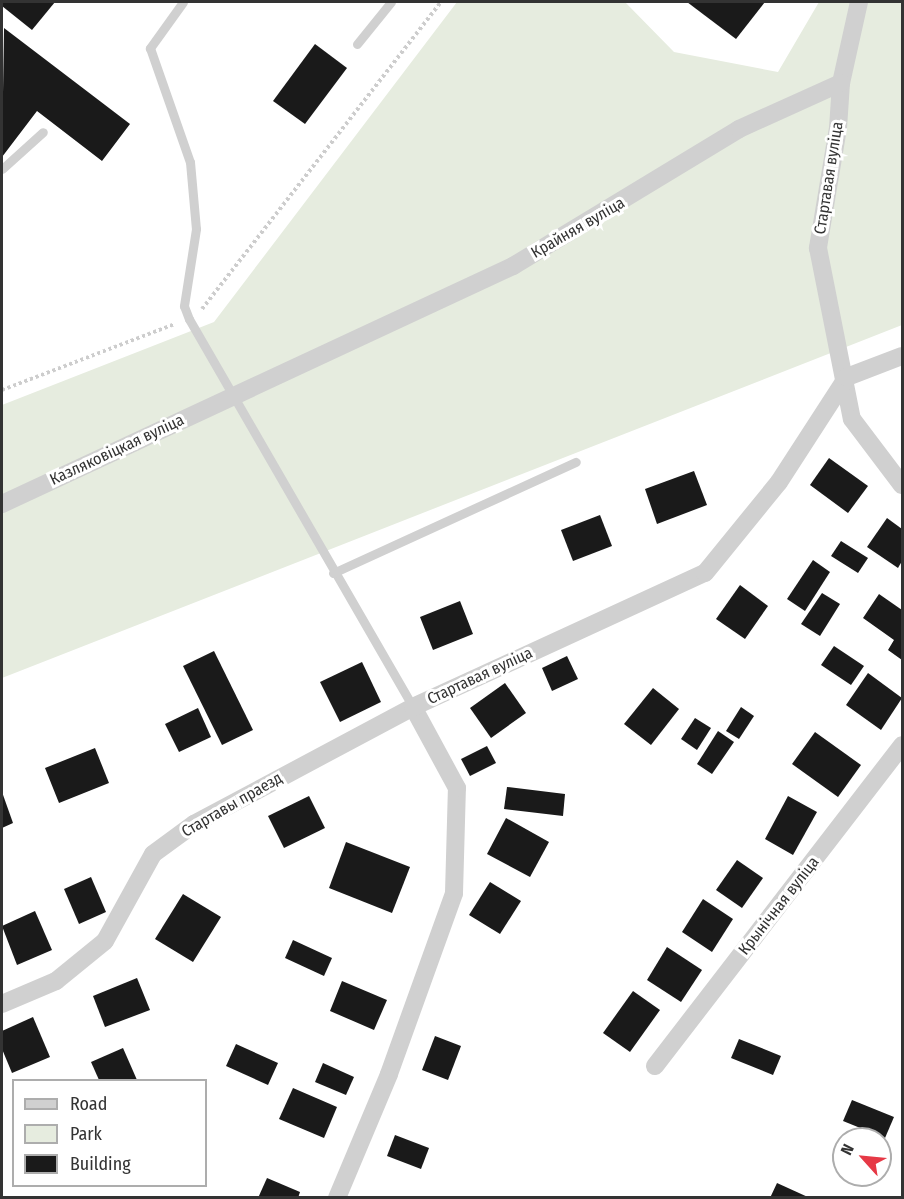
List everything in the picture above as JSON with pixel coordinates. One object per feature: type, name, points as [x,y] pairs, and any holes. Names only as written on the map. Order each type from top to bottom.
[{"type":"street","points":[[841,84],[860,2]]},
{"type":"street","name":"Стартавая вуліца","points":[[841,84],[838,128],[818,248],[847,377],[852,419],[903,485]]},
{"type":"street","name":"Крайняя вуліца","points":[[232,396],[513,266],[739,129],[841,84]]},
{"type":"street","points":[[847,377],[903,356]]},
{"type":"street","name":"Стартавая вуліца","points":[[337,1197],[388,1074],[454,892],[457,788],[413,707],[705,573],[779,482],[847,377]]},
{"type":"street","name":"Казляковіцкая вуліца","points":[[2,504],[232,396]]},
{"type":"street","name":"Стартавы праезд","points":[[2,1004],[56,981],[105,940],[153,854],[194,824],[413,707]]},
{"type":"street","name":"Крынічная вуліца","points":[[656,1066],[903,746]]},
{"type":"lane","points":[[183,2],[150,48],[190,162],[196,229],[184,306],[189,319],[333,573],[413,707]]},
{"type":"lane","points":[[357,44],[391,2]]},
{"type":"lane","points":[[2,169],[43,132]]},
{"type":"lane","points":[[333,573],[576,462]]},
{"type":"path","points":[[2,390],[189,319],[206,306],[441,2]]},
{"type":"green space","points":[[457,2],[625,2],[674,52],[778,72],[819,2],[902,2],[902,325],[2,678],[2,405],[214,322]]},
{"type":"building","points":[[2,2],[55,2],[32,30],[2,6]]},
{"type":"building","points":[[687,2],[765,2],[736,39]]},
{"type":"building","points":[[4,28],[130,124],[102,161],[37,111],[2,157]]},
{"type":"building","points":[[315,44],[347,68],[305,124],[273,101]]},
{"type":"building","points":[[829,458],[868,486],[848,513],[810,485]]},
{"type":"building","points":[[694,471],[707,505],[657,524],[645,489]]},
{"type":"building","points":[[600,515],[612,546],[573,561],[561,530]]},
{"type":"building","points":[[887,518],[902,529],[902,561],[898,568],[867,547]]},
{"type":"building","points":[[841,541],[868,558],[858,573],[831,556]]},
{"type":"building","points":[[813,560],[830,572],[805,611],[787,599]]},
{"type":"building","points":[[740,585],[768,606],[745,639],[716,619]]},
{"type":"building","points":[[822,593],[840,604],[820,636],[801,624]]},
{"type":"building","points":[[879,594],[902,610],[902,660],[888,650],[894,640],[863,618]]},
{"type":"building","points":[[460,601],[473,634],[433,650],[420,617]]},
{"type":"building","points":[[834,646],[864,666],[851,685],[821,665]]},
{"type":"building","points":[[214,651],[253,730],[222,745],[183,666]]},
{"type":"building","points":[[567,656],[578,679],[552,691],[542,668]]},
{"type":"building","points":[[362,662],[381,702],[340,722],[320,682]]},
{"type":"building","points":[[868,673],[902,698],[881,730],[846,705]]},
{"type":"building","points":[[505,683],[526,713],[491,738],[470,708]]},
{"type":"building","points":[[653,688],[679,709],[651,745],[624,724]]},
{"type":"building","points":[[741,707],[754,716],[739,739],[726,731]]},
{"type":"building","points":[[198,708],[211,737],[179,752],[165,724]]},
{"type":"building","points":[[695,718],[711,728],[697,750],[681,739]]},
{"type":"building","points":[[718,731],[734,742],[712,774],[697,764]]},
{"type":"building","points":[[815,732],[861,765],[838,797],[792,764]]},
{"type":"building","points":[[487,746],[496,763],[470,776],[461,759]]},
{"type":"building","points":[[95,748],[109,783],[59,803],[45,768]]},
{"type":"building","points":[[507,787],[565,794],[563,816],[504,809]]},
{"type":"building","points":[[2,792],[13,823],[2,828]]},
{"type":"building","points":[[309,796],[325,828],[284,848],[268,816]]},
{"type":"building","points":[[788,796],[817,812],[793,855],[765,839]]},
{"type":"building","points":[[506,818],[549,842],[530,877],[487,854]]},
{"type":"building","points":[[346,842],[410,867],[392,913],[329,888]]},
{"type":"building","points":[[737,860],[763,878],[742,908],[716,890]]},
{"type":"building","points":[[91,877],[106,912],[79,924],[64,889]]},
{"type":"building","points":[[490,882],[521,901],[500,934],[469,915]]},
{"type":"building","points":[[183,894],[221,917],[193,962],[155,939]]},
{"type":"building","points":[[703,899],[733,919],[712,952],[682,932]]},
{"type":"building","points":[[35,911],[52,950],[17,965],[2,926]]},
{"type":"building","points":[[293,940],[332,958],[324,976],[285,958]]},
{"type":"building","points":[[667,947],[702,970],[681,1002],[647,980]]},
{"type":"building","points":[[137,978],[150,1010],[105,1027],[93,996]]},
{"type":"building","points":[[342,981],[387,1000],[374,1030],[330,1011]]},
{"type":"building","points":[[633,991],[660,1010],[630,1052],[603,1033]]},
{"type":"building","points":[[33,1017],[50,1057],[12,1073],[2,1049],[2,1031]]},
{"type":"building","points":[[435,1036],[461,1046],[448,1080],[422,1070]]},
{"type":"building","points":[[739,1039],[781,1056],[773,1075],[731,1058]]},
{"type":"building","points":[[236,1044],[278,1063],[268,1085],[226,1066]]},
{"type":"building","points":[[123,1048],[137,1079],[99,1079],[91,1062]]},
{"type":"building","points":[[323,1063],[354,1077],[346,1095],[315,1082]]},
{"type":"building","points":[[293,1088],[337,1107],[324,1138],[279,1119]]},
{"type":"building","points":[[852,1100],[894,1117],[890,1127],[858,1127],[843,1121]]},
{"type":"building","points":[[395,1135],[429,1148],[421,1169],[387,1156]]},
{"type":"building","points":[[267,1178],[300,1192],[298,1198],[258,1198]]},
{"type":"building","points":[[777,1183],[810,1198],[770,1198]]}]
